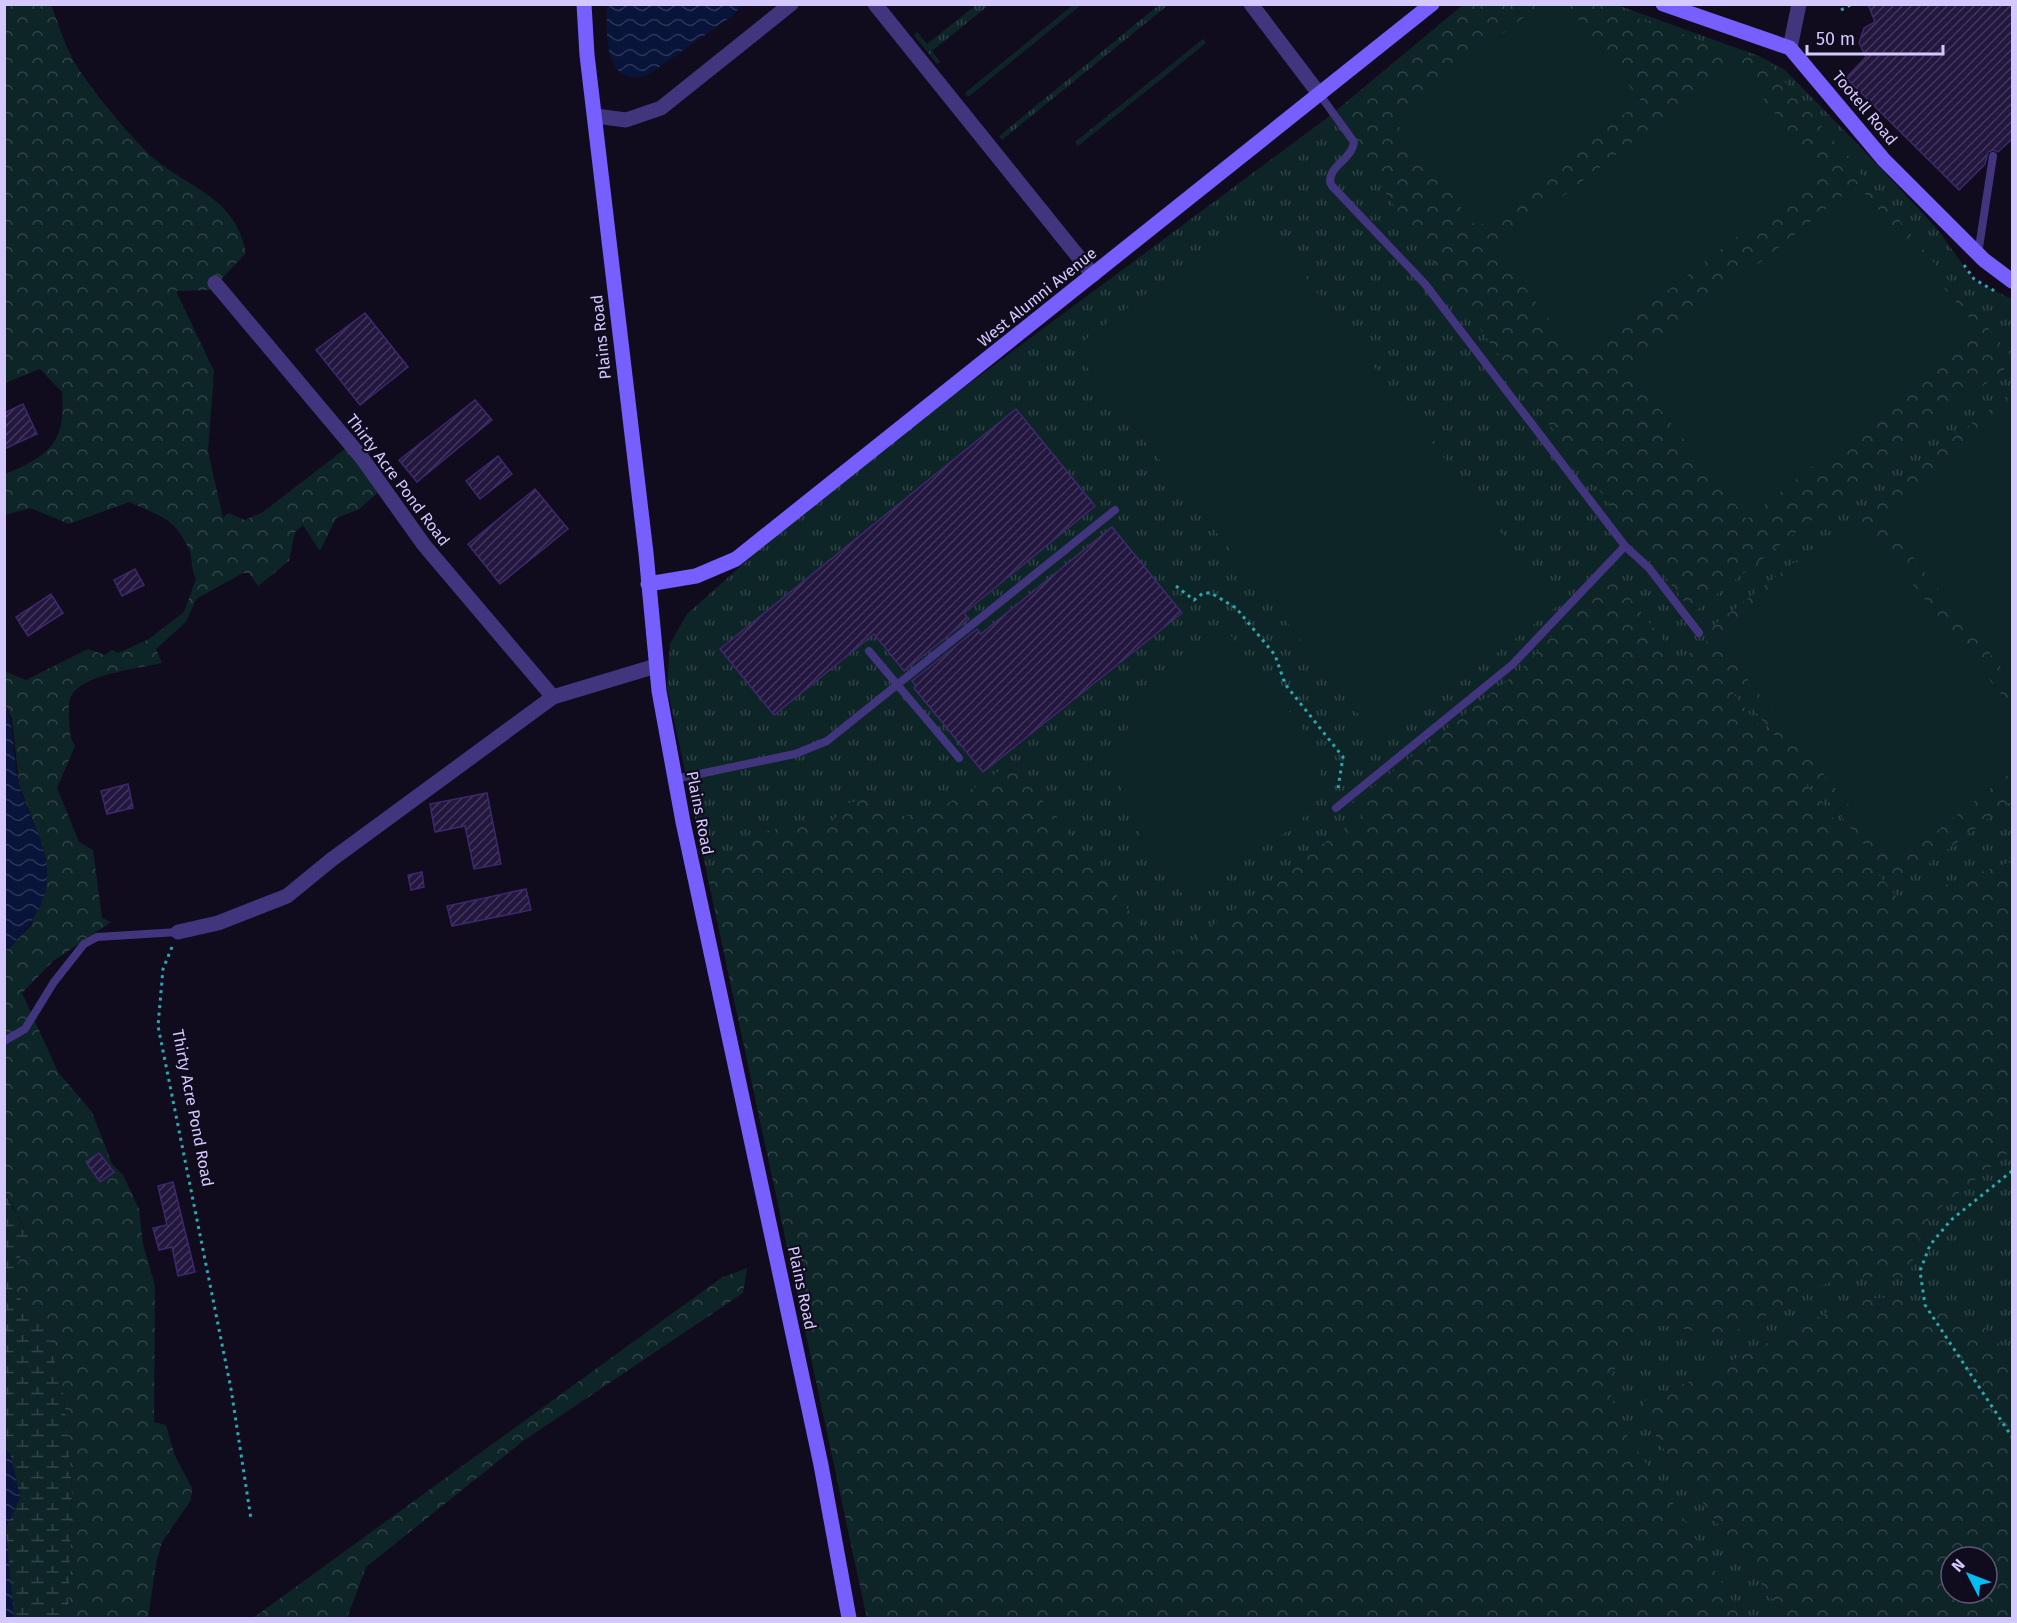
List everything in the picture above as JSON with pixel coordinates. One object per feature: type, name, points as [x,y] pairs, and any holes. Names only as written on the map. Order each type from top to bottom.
[{"type":"street","name":"Plains Road","points":[[584,4],[587,56],[596,116],[656,666],[675,779],[816,1442],[849,1618]]},
{"type":"street","points":[[596,116],[626,120],[661,108],[791,4]]},
{"type":"street","points":[[875,4],[1093,275]]},
{"type":"street","points":[[1251,4],[1320,95]]},
{"type":"street","name":"West Alumni Avenue","points":[[648,584],[696,576],[736,559],[1432,4]]},
{"type":"street","points":[[1662,4],[1790,48],[1799,4]]},
{"type":"street","name":"Tootell Road","points":[[1790,48],[1884,160],[1978,254],[2013,281]]},
{"type":"street","name":"Thirty Acre Pond Road","points":[[215,283],[362,458],[424,545],[553,697]]},
{"type":"street","points":[[178,932],[218,923],[287,896],[331,860],[553,697],[656,666]]},
{"type":"lane","points":[[1320,95],[1354,142],[1349,156],[1333,170],[1330,182],[1332,186],[1425,284],[1625,546],[1649,568],[1699,633]]},
{"type":"lane","points":[[1978,254],[1993,156]]},
{"type":"lane","points":[[675,779],[795,754],[827,741],[1115,510]]},
{"type":"lane","points":[[1336,808],[1513,664],[1625,546]]},
{"type":"lane","points":[[869,651],[958,758]]},
{"type":"lane","points":[[4,1041],[25,1029],[54,982],[84,944],[97,937],[178,932]]},
{"type":"path","points":[[1841,10],[1852,4]]},
{"type":"path","points":[[1176,586],[1194,600],[1203,593],[1211,593],[1236,608],[1275,655],[1285,684],[1343,758],[1336,808]]},
{"type":"path","name":"Thirty Acre Pond Road","points":[[178,932],[163,969],[158,1026],[231,1389],[251,1519]]},
{"type":"path","points":[[2013,1171],[1951,1220],[1930,1245],[1920,1271],[1925,1305],[2013,1437]]},
{"type":"green space","points":[[1160,4],[1168,5],[1002,140],[999,136]]},
{"type":"green space","points":[[1541,4],[1567,5],[1641,101],[1477,228],[1393,119]]},
{"type":"green space","points":[[5,5],[51,5],[74,61],[116,118],[156,160],[218,203],[240,232],[246,253],[211,290],[176,291],[214,371],[208,451],[223,518],[228,513],[245,520],[263,512],[346,448],[381,490],[358,510],[336,518],[320,551],[303,525],[295,532],[289,561],[258,586],[249,573],[243,573],[196,599],[186,622],[156,649],[162,663],[113,673],[87,682],[77,688],[69,702],[70,733],[75,746],[57,788],[79,842],[93,850],[102,918],[111,922],[52,962],[22,993],[58,1072],[92,1112],[112,1164],[123,1175],[139,1209],[143,1244],[155,1286],[154,1422],[166,1425],[175,1456],[192,1488],[191,1500],[162,1542],[156,1564],[148,1618],[68,1618],[72,1490],[64,1396],[47,1332],[10,1285],[28,1235],[5,1192],[5,953],[32,924],[44,850],[19,784],[12,719],[5,703],[4,671],[26,680],[88,649],[105,655],[112,650],[118,653],[149,639],[184,612],[196,579],[190,552],[173,525],[158,515],[129,502],[69,524],[30,508],[5,515],[5,474],[33,460],[52,445],[58,435],[63,409],[62,392],[40,369],[5,383]]},
{"type":"green space","points":[[976,5],[989,5],[932,51],[940,62],[937,64],[914,35],[917,32],[927,44]]},
{"type":"green space","points":[[1073,5],[1081,5],[968,97],[965,93]]},
{"type":"green space","points":[[1463,5],[1617,5],[1759,56],[1785,70],[1874,161],[1939,231],[1974,281],[2012,299],[2012,1358],[1983,1326],[1902,1298],[1854,1299],[1697,1378],[1643,1402],[1658,1441],[1786,1618],[867,1618],[667,687],[670,644],[687,614],[831,486],[1331,115]]},
{"type":"green space","points":[[1463,5],[1598,5],[1771,65],[2012,357],[2012,363],[1693,613],[1525,393],[1331,115]]},
{"type":"green space","points":[[1203,39],[1206,43],[1078,146],[1075,142]]},
{"type":"green space","points":[[1735,62],[1820,172],[1580,359],[1495,249]]},
{"type":"green space","points":[[1857,184],[1981,332],[1747,519],[1628,369]]},
{"type":"green space","points":[[1255,211],[1557,606],[1381,743],[1073,349]]},
{"type":"green space","points":[[2012,392],[2012,801],[1912,876],[1901,880],[1889,875],[1705,650],[1709,629]]},
{"type":"green space","points":[[2012,413],[2012,681],[1882,519]]},
{"type":"green space","points":[[1862,521],[2012,708],[2012,771],[1896,864],[1716,640]]},
{"type":"green space","points":[[1610,581],[1616,581],[1679,660],[1697,648],[1900,901],[2010,862],[2012,867],[2012,1150],[1931,1215],[1914,1250],[1910,1278],[1864,1277],[1831,1282],[1807,1291],[1750,1324],[1725,1334],[1708,1334],[1670,1326],[1652,1328],[1636,1337],[1624,1351],[1608,1384],[1620,1425],[1684,1519],[1743,1618],[867,1618],[706,869],[733,856],[749,835],[803,823],[832,822],[848,803],[868,799],[898,818],[943,806],[990,778],[1011,761],[1167,959],[1361,816],[1352,804],[1518,672],[1588,598]]},
{"type":"green space","points":[[1221,623],[1322,754],[1320,785],[1300,823],[1185,897],[1153,859],[1126,810],[1115,760],[1144,686]]},
{"type":"green space","points":[[4,1192],[28,1235],[10,1285],[47,1332],[64,1396],[72,1490],[68,1618],[14,1618],[11,1610],[6,1528],[20,1497],[10,1453],[5,1449]]},
{"type":"green space","points":[[747,1268],[743,1293],[523,1441],[366,1567],[347,1618],[253,1618],[721,1278]]},
{"type":"green space","points":[[1902,1298],[1983,1326],[2012,1358],[2012,1618],[1786,1618],[1658,1441],[1642,1402],[1697,1378],[1854,1299]]},
{"type":"water","points":[[607,4],[742,5],[732,16],[648,75],[633,77],[622,73],[610,56]]},
{"type":"water","points":[[4,703],[12,733],[19,784],[47,864],[45,893],[40,906],[25,930],[5,953]]},
{"type":"water","points":[[4,1449],[10,1453],[20,1497],[6,1528],[14,1618],[5,1618]]},
{"type":"building","points":[[1868,4],[2013,4],[2013,138],[1998,152],[1993,150],[1988,152],[1985,164],[1959,190],[1846,78],[1866,57],[1859,43],[1864,28],[1875,22]]},
{"type":"building","points":[[365,313],[408,367],[360,405],[316,350]]},
{"type":"building","points":[[475,400],[492,420],[417,482],[399,460]]},
{"type":"building","points":[[23,404],[37,434],[4,449],[4,413]]},
{"type":"building","points":[[1016,409],[1095,506],[964,613],[969,619],[904,671],[874,634],[774,715],[720,649]]},
{"type":"building","points":[[498,456],[512,474],[480,499],[466,481]]},
{"type":"building","points":[[535,489],[568,529],[500,584],[468,544]]},
{"type":"building","points":[[1112,527],[1182,613],[983,772],[914,688],[916,686],[912,681],[977,629],[981,634]]},
{"type":"building","points":[[135,569],[144,585],[122,596],[114,580]]},
{"type":"building","points":[[51,594],[63,613],[28,636],[16,617]]},
{"type":"building","points":[[128,784],[133,808],[107,814],[101,791]]},
{"type":"building","points":[[487,793],[501,864],[474,869],[465,826],[435,832],[430,804]]},
{"type":"building","points":[[422,872],[424,887],[411,890],[408,875]]},
{"type":"building","points":[[526,889],[531,910],[452,926],[447,906]]},
{"type":"building","points":[[99,1153],[114,1172],[100,1182],[86,1162]]},
{"type":"building","points":[[173,1182],[195,1272],[178,1276],[172,1247],[159,1250],[153,1228],[167,1225],[158,1186]]}]
